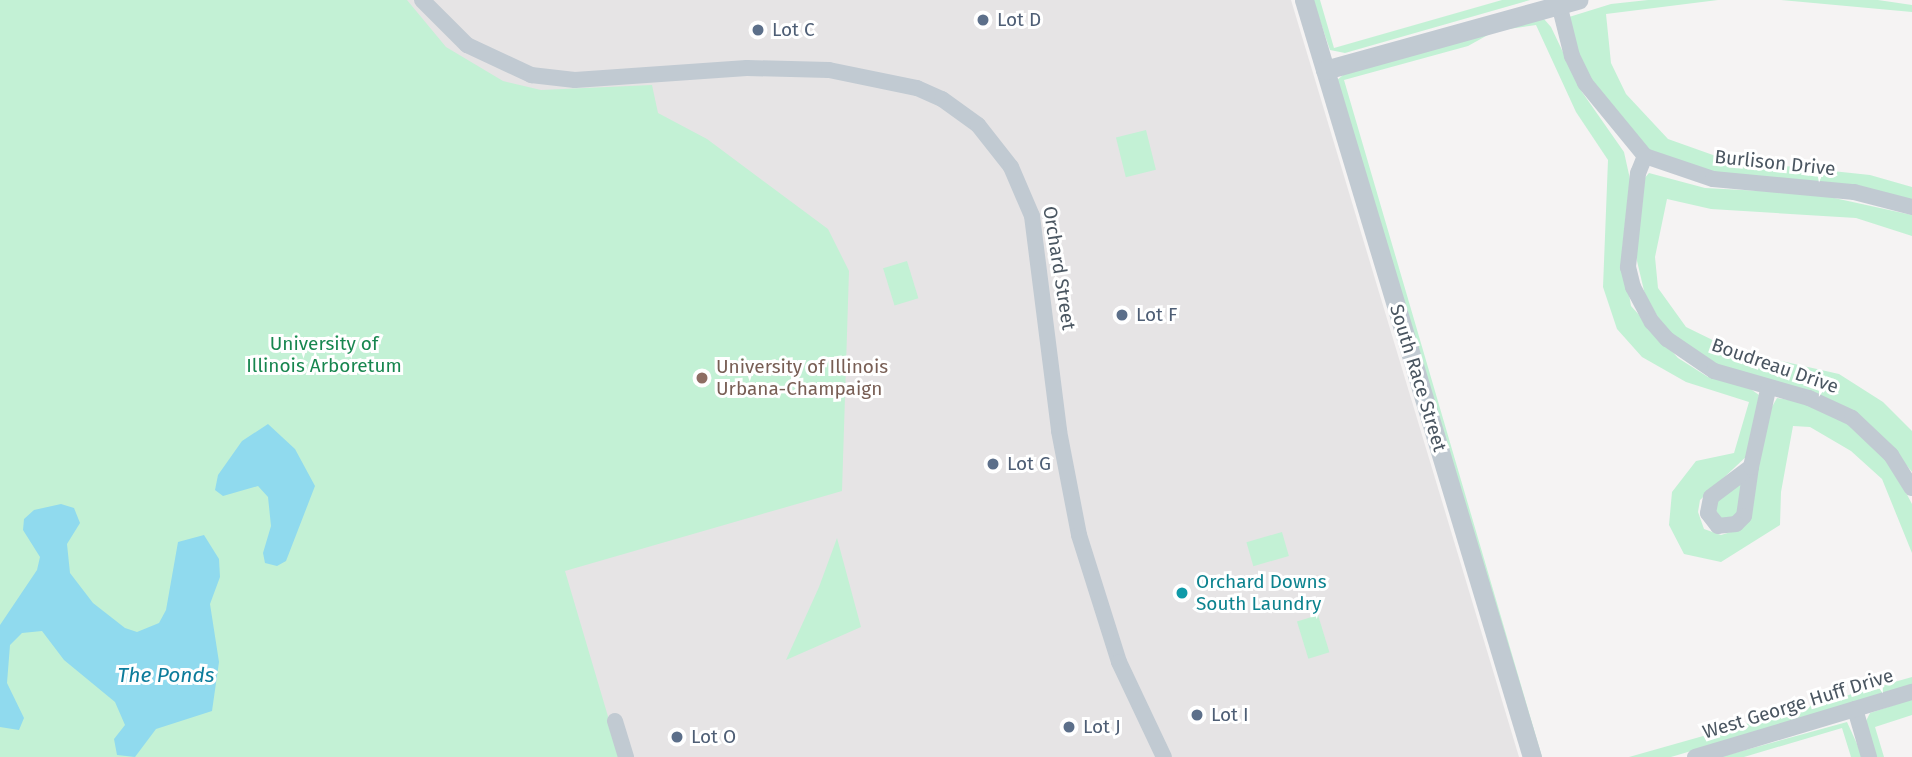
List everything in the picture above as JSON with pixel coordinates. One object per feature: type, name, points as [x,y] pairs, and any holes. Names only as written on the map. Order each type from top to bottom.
[{"type":"street","name":"Orchard Street","points":[[422,0],[467,45],[531,75],[575,79],[747,68],[829,70],[917,88],[942,99],[978,125],[1012,167],[1032,216],[1059,431],[1079,535],[1119,662],[1164,757]]},
{"type":"street","name":"South Race Street","points":[[1304,0],[1532,757]]},
{"type":"street","points":[[1325,70],[1578,0]]},
{"type":"street","points":[[1559,5],[1568,44],[1585,83],[1645,156]]},
{"type":"street","name":"Burlison Drive","points":[[1645,156],[1713,179],[1854,192],[1912,207]]},
{"type":"street","name":"Boudreau Drive","points":[[1645,156],[1638,173],[1628,267],[1640,303],[1667,339],[1691,358],[1768,390],[1809,398],[1852,418],[1891,455],[1912,488]]},
{"type":"street","points":[[1751,467],[1768,390]]},
{"type":"street","name":"West George Huff Drive","points":[[1695,757],[1912,692]]},
{"type":"street","points":[[1855,709],[1869,757]]},
{"type":"street","points":[[615,721],[626,757]]},
{"type":"shaded area","name":"University of Illinois Urbana-Champaign","points":[[0,0],[1291,0],[1519,757],[0,757]]},
{"type":"green space","name":"University of Illinois Arboretum","points":[[0,0],[407,0],[446,47],[503,81],[541,90],[652,85],[658,113],[707,139],[828,229],[849,271],[842,491],[565,571],[620,757],[0,757]]},
{"type":"green space","points":[[1313,0],[1320,0],[1334,48],[1502,0],[1530,0],[1345,53],[1330,50]]},
{"type":"green space","points":[[1648,0],[1718,0],[1606,14],[1611,63],[1626,94],[1668,139],[1727,160],[1870,175],[1912,187],[1912,202],[1721,178],[1653,154],[1585,77],[1569,17],[1611,4]]},
{"type":"green space","points":[[1781,0],[1878,0],[1912,5],[1912,12]]},
{"type":"green space","points":[[1531,19],[1544,19],[1551,27],[1582,92],[1624,152],[1630,179],[1622,252],[1631,306],[1678,358],[1708,377],[1745,385],[1759,395],[1749,454],[1700,500],[1698,512],[1704,529],[1721,535],[1734,531],[1751,510],[1755,465],[1769,412],[1777,398],[1798,401],[1846,420],[1873,443],[1893,468],[1912,504],[1912,553],[1882,479],[1851,451],[1810,427],[1793,426],[1781,492],[1780,525],[1721,562],[1684,554],[1669,525],[1672,492],[1696,461],[1734,453],[1749,402],[1686,382],[1642,357],[1617,329],[1603,287],[1608,160],[1576,112],[1536,25],[1495,31],[1468,46],[1344,80],[1542,757],[1537,757],[1337,80],[1348,71]]},
{"type":"green space","points":[[1146,130],[1156,170],[1126,177],[1116,137]]},
{"type":"green space","points":[[1649,173],[1705,188],[1816,194],[1912,215],[1912,236],[1856,218],[1711,209],[1667,199],[1655,257],[1658,288],[1686,327],[1733,350],[1839,374],[1883,402],[1912,431],[1912,472],[1885,439],[1724,369],[1672,338],[1646,299],[1637,261],[1636,226],[1643,180]]},
{"type":"green space","points":[[907,261],[918,298],[894,306],[883,268]]},
{"type":"green space","points":[[1743,479],[1740,515],[1722,521],[1713,505]]},
{"type":"green space","points":[[1282,532],[1289,556],[1253,566],[1246,542]]},
{"type":"green space","points":[[837,538],[861,627],[786,660],[819,587]]},
{"type":"green space","points":[[1318,615],[1329,652],[1308,659],[1297,621]]},
{"type":"green space","points":[[1912,677],[1912,685],[1671,757],[1629,757]]},
{"type":"green space","points":[[1912,699],[1912,715],[1875,727],[1884,757],[1874,757],[1866,721],[1870,713]]},
{"type":"green space","points":[[1847,722],[1863,757],[1851,757],[1842,728],[1744,757],[1720,757]]},
{"type":"water","points":[[268,424],[295,449],[315,486],[286,561],[277,566],[265,563],[263,553],[271,526],[268,497],[258,486],[223,496],[215,490],[218,475],[242,441]]},
{"type":"water","name":"The Ponds","points":[[61,504],[74,508],[80,523],[67,544],[70,573],[93,603],[125,628],[137,632],[159,623],[166,610],[178,542],[204,535],[219,559],[220,577],[210,604],[219,662],[212,711],[156,729],[135,757],[117,755],[114,739],[125,725],[115,702],[64,660],[42,631],[22,633],[10,645],[7,683],[24,718],[19,730],[0,727],[0,625],[37,570],[40,557],[23,530],[24,519],[34,510]]},
{"type":"place","name":"Lot D","points":[[983,20]]},
{"type":"place","name":"Lot C","points":[[758,30]]},
{"type":"place","name":"Lot F","points":[[1122,315]]},
{"type":"place","name":"University of Illinois Urbana-Champaign","points":[[702,378]]},
{"type":"place","name":"Lot G","points":[[993,464]]},
{"type":"place","name":"Orchard Downs South Laundry","points":[[1182,593]]},
{"type":"place","name":"Lot I","points":[[1197,715]]},
{"type":"place","name":"Lot J","points":[[1069,727]]},
{"type":"place","name":"Lot O","points":[[677,737]]}]
